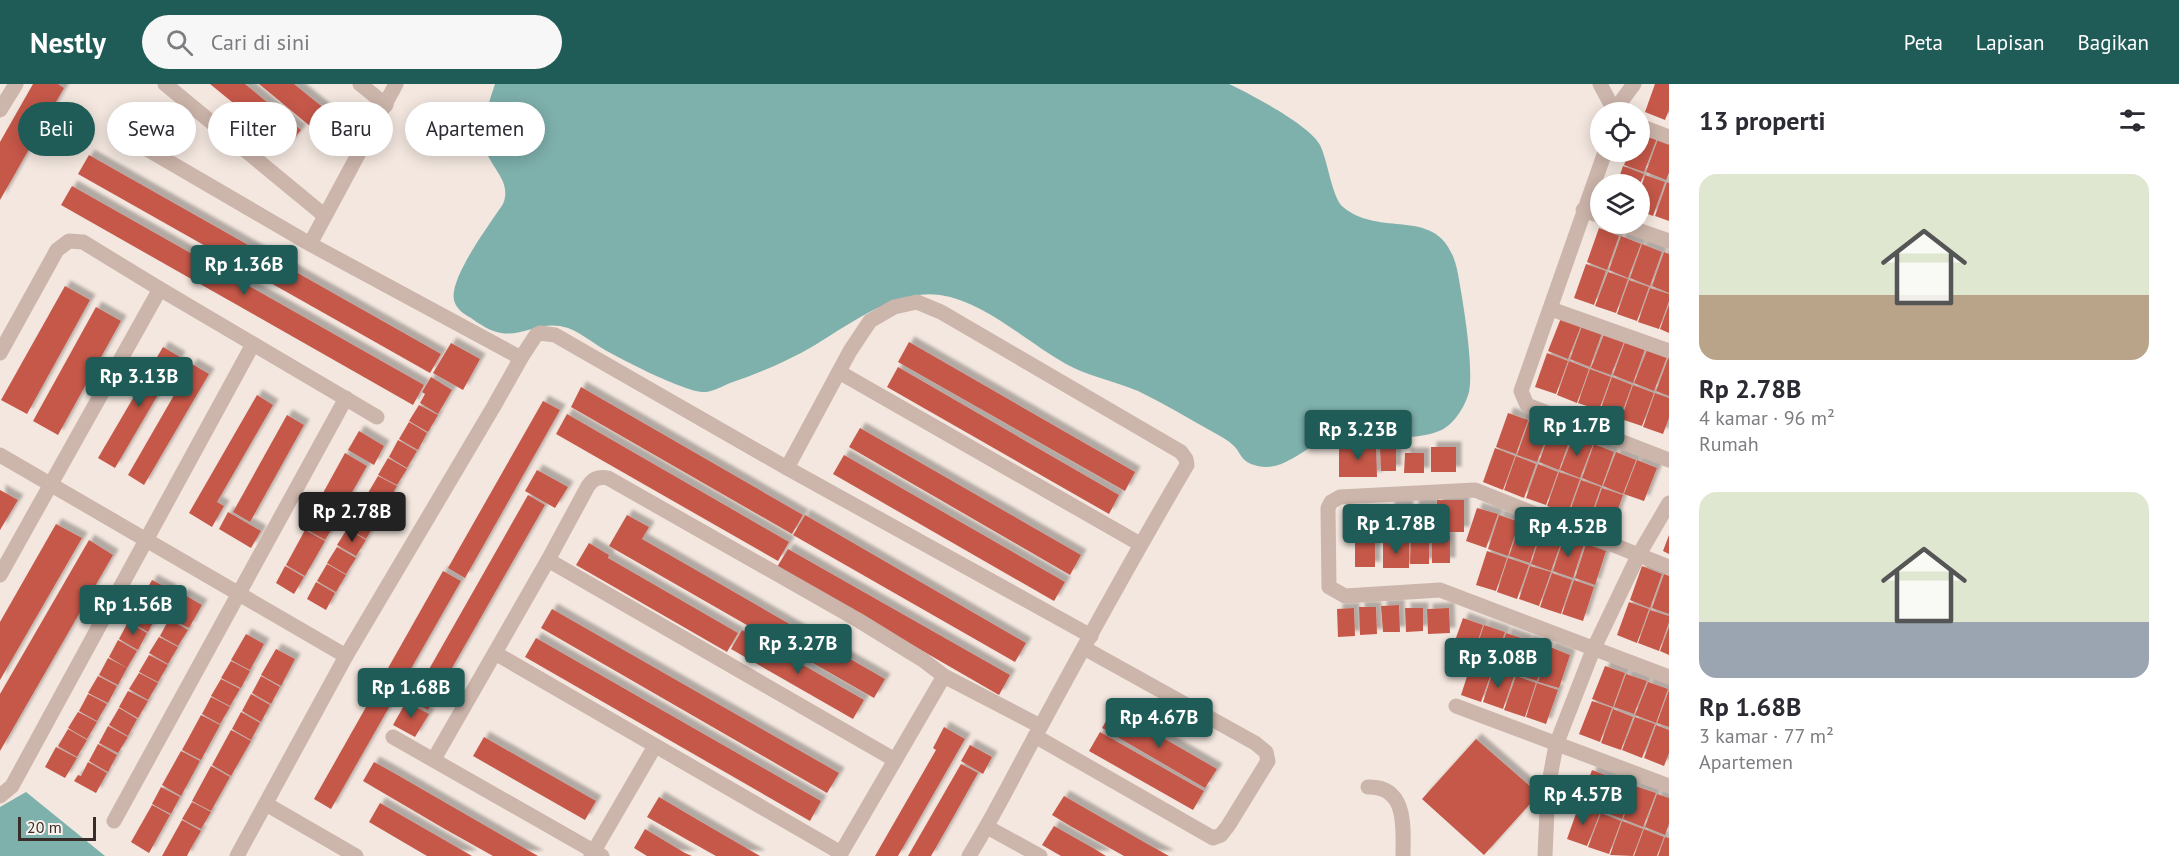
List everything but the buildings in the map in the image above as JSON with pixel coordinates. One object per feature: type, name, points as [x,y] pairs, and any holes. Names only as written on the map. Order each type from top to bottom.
[{"type":"street","points":[[0,110],[16,84]]},
{"type":"street","points":[[165,84],[325,216]]},
{"type":"street","points":[[360,84],[382,102]]},
{"type":"street","points":[[387,102],[396,84]]},
{"type":"street","points":[[1600,84],[1610,102]]},
{"type":"street","points":[[1622,102],[1634,84]]},
{"type":"street","points":[[1650,130],[1669,137]]},
{"type":"street","points":[[159,156],[310,244],[521,358]]},
{"type":"street","points":[[310,244],[358,156]]},
{"type":"street","points":[[1601,162],[1521,391],[1527,405],[1669,460]]},
{"type":"street","points":[[1583,210],[1590,212]]},
{"type":"street","points":[[1649,234],[1669,241]]},
{"type":"street","points":[[0,353],[5,333],[57,250],[69,241],[83,242],[377,417]]},
{"type":"street","points":[[0,575],[160,289]]},
{"type":"street","points":[[787,468],[849,351],[870,321],[894,307],[917,302],[941,312],[1181,452],[1186,459],[1187,465],[1140,544],[987,827],[969,856]]},
{"type":"street","points":[[1551,309],[1669,351]]},
{"type":"street","points":[[237,856],[346,656],[521,358],[536,335],[540,333],[555,335],[1088,642],[1255,742],[1266,752],[1268,761],[1228,826],[1221,835],[1213,838],[944,676],[896,642],[608,478],[593,480],[588,486],[434,759]]},
{"type":"street","points":[[0,796],[12,786],[253,344]]},
{"type":"street","points":[[839,372],[1140,544]]},
{"type":"street","points":[[114,821],[346,398]]},
{"type":"street","points":[[0,455],[346,656]]},
{"type":"street","points":[[1669,567],[1475,490],[1340,496],[1330,502],[1328,508],[1329,587],[1336,592],[1345,596],[1440,590],[1669,677]]},
{"type":"street","points":[[1550,854],[1548,788],[1556,745],[1593,650],[1638,556],[1669,503]]},
{"type":"street","points":[[548,560],[896,760]]},
{"type":"street","points":[[495,653],[841,855],[944,676]]},
{"type":"street","points":[[1456,706],[1669,786]]},
{"type":"street","points":[[393,736],[596,855],[655,746]]},
{"type":"street","points":[[1368,787],[1387,791],[1396,799],[1402,812],[1403,856]]},
{"type":"street","points":[[266,804],[356,856]]},
{"type":"street","points":[[987,827],[1040,856]]},
{"type":"water","points":[[495,84],[1229,84],[1279,111],[1305,128],[1314,137],[1323,152],[1333,188],[1343,207],[1359,217],[1426,229],[1440,237],[1451,251],[1458,274],[1465,317],[1470,367],[1469,392],[1458,415],[1449,425],[1439,431],[1414,437],[1334,438],[1284,463],[1260,467],[1245,460],[1224,438],[1157,400],[1074,368],[990,314],[957,299],[940,295],[903,298],[885,304],[792,357],[715,390],[706,392],[685,388],[626,361],[568,328],[549,326],[509,334],[497,332],[463,313],[457,306],[454,300],[454,290],[464,265],[503,204],[505,195],[502,181],[488,156],[545,156],[545,102],[489,102]]},
{"type":"water","points":[[26,792],[105,856],[0,856],[0,807]]}]
